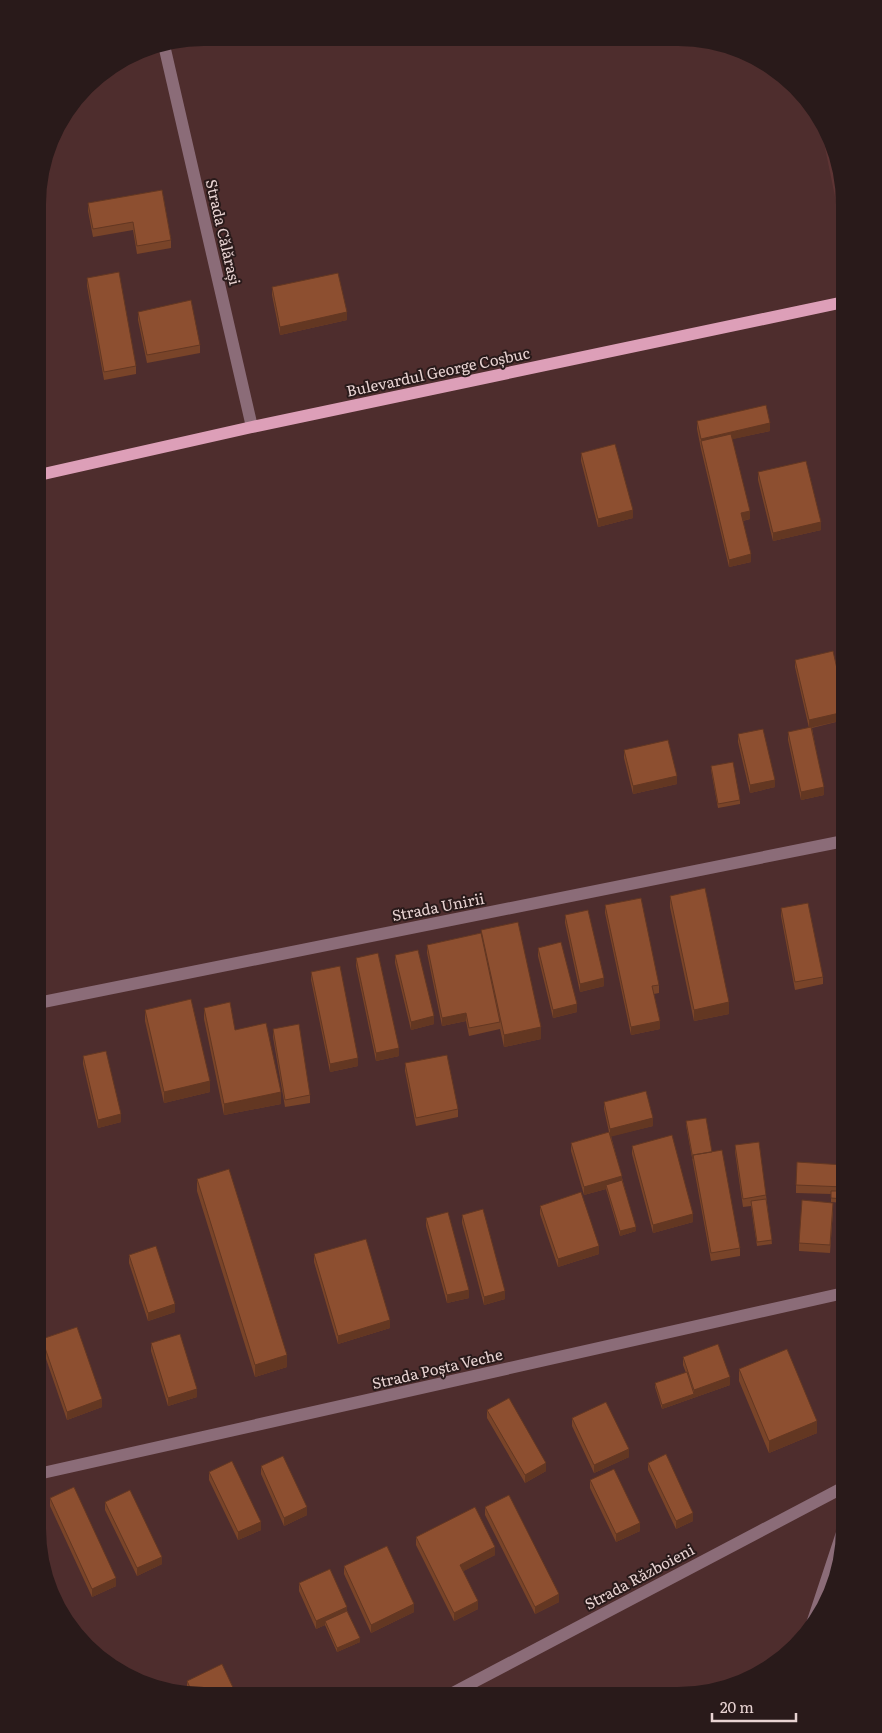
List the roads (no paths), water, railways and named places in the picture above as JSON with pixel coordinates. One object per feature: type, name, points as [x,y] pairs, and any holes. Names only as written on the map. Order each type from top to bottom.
[{"type":"main road","name":"Bulevardul George Coșbuc","points":[[47,473],[252,427],[836,304]]},
{"type":"street","name":"Strada Călărași","points":[[165,51],[252,427]]},
{"type":"street","name":"Strada Unirii","points":[[46,1001],[836,843]]},
{"type":"street","name":"Strada Poșta Veche","points":[[46,1472],[835,1295]]},
{"type":"street","name":"Strada Războieni","points":[[464,1687],[835,1492]]},
{"type":"street","points":[[822,1592],[832,1564]]}]
